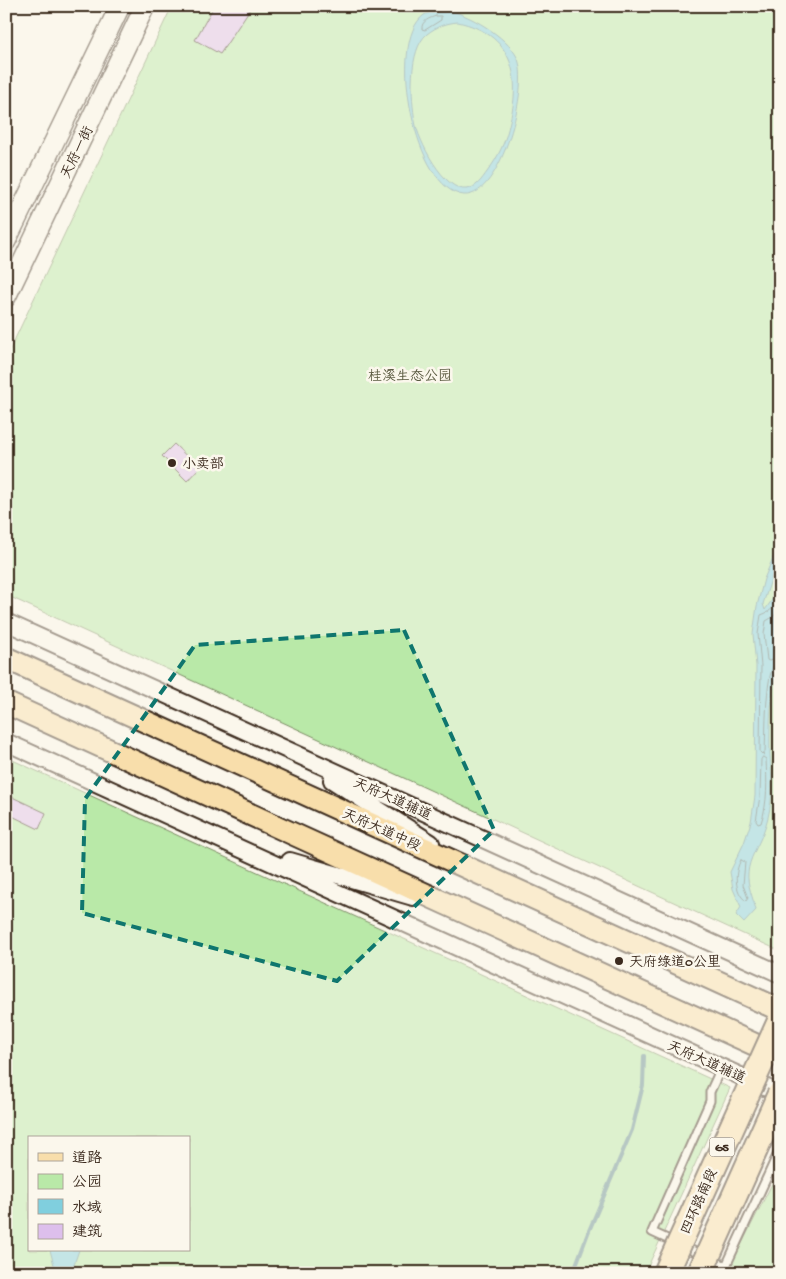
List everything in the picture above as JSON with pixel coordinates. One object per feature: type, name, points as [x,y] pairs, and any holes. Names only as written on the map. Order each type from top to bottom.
[{"type":"highway","name":"四环路南段","points":[[666,1273],[780,1021]]},
{"type":"highway","name":"G5","points":[[701,1273],[780,1094]]},
{"type":"main road","name":"天府一街","points":[[6,241],[120,6]]},
{"type":"main road","name":"天府一街","points":[[6,297],[145,6]]},
{"type":"main road","name":"天府大道中段","points":[[6,658],[757,1000]]},
{"type":"main road","points":[[6,703],[780,1056]]},
{"type":"main road","points":[[757,1000],[780,1005]]},
{"type":"main road","points":[[757,1000],[780,1010]]},
{"type":"main road","points":[[740,1037],[780,1063]]},
{"type":"street","name":"天府大道辅道","points":[[6,622],[780,974]]},
{"type":"street","name":"天府大道辅道","points":[[6,742],[780,1094]]},
{"type":"street","points":[[282,748],[480,874]]},
{"type":"street","points":[[235,846],[462,911]]},
{"type":"lane","points":[[722,1067],[710,1092],[710,1101],[652,1232],[726,1266],[780,1149]]},
{"type":"highlighted area","points":[[404,630],[494,830],[337,981],[82,913],[85,799],[195,645]]},
{"type":"green space","name":"桂溪生态公园","points":[[172,6],[780,6],[780,951],[6,595],[6,358]]},
{"type":"green space","points":[[6,757],[730,1088],[645,1273],[6,1273]]},
{"type":"green space","points":[[780,1168],[780,1273],[728,1273],[729,1269]]},
{"type":"water","points":[[446,10],[465,16],[496,34],[512,49],[517,57],[520,71],[520,90],[516,113],[510,137],[501,160],[490,178],[477,191],[464,195],[447,187],[432,169],[420,143],[411,114],[407,83],[407,54],[413,30],[424,15]],"holes":[[[454,22],[476,28],[490,36],[501,46],[513,72],[514,87],[510,121],[502,148],[481,180],[473,187],[467,189],[458,188],[441,174],[421,140],[415,121],[412,75],[417,51],[421,41],[427,34],[438,27]]]},
{"type":"water","points":[[780,541],[780,552],[763,604],[765,610],[772,600],[780,577],[780,663],[774,684],[770,720],[772,794],[767,821],[748,873],[749,887],[756,910],[744,923],[736,915],[741,907],[733,889],[730,872],[744,843],[751,822],[755,796],[756,666],[753,634],[757,606],[764,579]]},
{"type":"water","points":[[51,1252],[78,1252],[71,1273],[65,1273],[54,1265]]},
{"type":"building","points":[[214,6],[252,6],[220,54],[195,40]]},
{"type":"building","points":[[174,444],[199,468],[187,481],[162,456]]},
{"type":"building","points":[[10,796],[46,813],[39,829],[6,813],[6,803]]},
{"type":"waterway","points":[[573,1273],[632,1130],[643,1085],[644,1056]]},
{"type":"place","name":"小卖部","points":[[172,463]]},
{"type":"place","name":"天府绿道0公里","points":[[619,961]]}]
